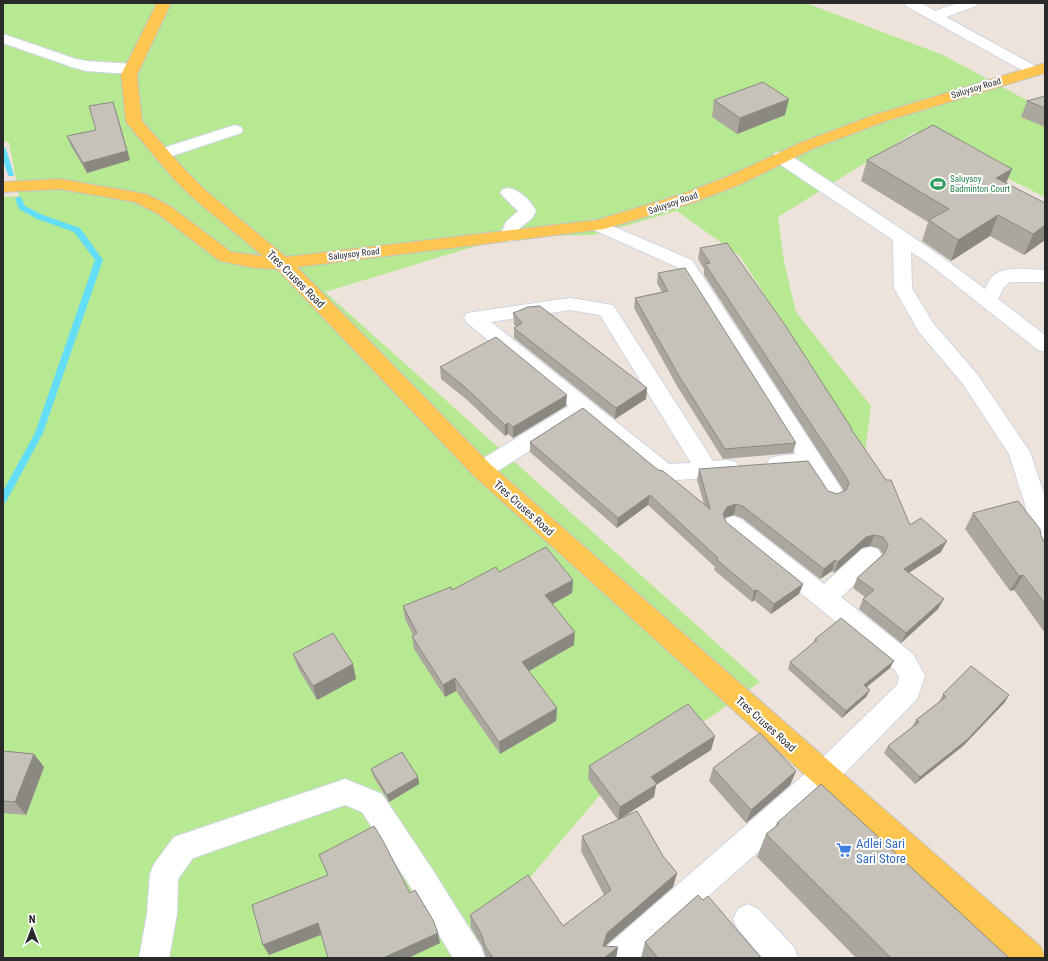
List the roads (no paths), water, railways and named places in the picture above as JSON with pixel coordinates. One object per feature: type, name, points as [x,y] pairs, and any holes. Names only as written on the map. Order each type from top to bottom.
[{"type":"main road","name":"Tres Cruses Road","points":[[164,3],[129,75],[134,122],[178,173],[199,194],[282,263],[482,470],[1030,958]]},
{"type":"main road","name":"Saluysoy Road","points":[[3,187],[60,184],[140,198],[164,210],[226,257],[255,262],[282,263],[598,224],[646,212],[689,198],[735,180],[806,146],[880,118],[1039,70]]},
{"type":"street","points":[[911,3],[1039,70]]},
{"type":"street","points":[[934,16],[971,3]]},
{"type":"street","points":[[3,38],[72,63],[86,66],[132,69]]},
{"type":"street","points":[[163,154],[235,130]]},
{"type":"street","points":[[782,157],[934,259],[1045,345]]},
{"type":"street","points":[[509,193],[524,205],[526,214],[512,226],[509,236]]},
{"type":"street","points":[[598,224],[686,264],[833,494]]},
{"type":"street","points":[[902,237],[903,288],[926,327],[970,379],[1019,452],[1036,504],[1045,551]]},
{"type":"street","points":[[988,301],[997,283],[1004,277],[1045,276]]},
{"type":"street","points":[[707,470],[606,310],[570,304],[474,318],[665,473],[707,470],[812,461]]},
{"type":"street","points":[[482,470],[583,406]]},
{"type":"street","points":[[617,958],[824,775],[908,691],[912,676],[904,662],[733,525]]},
{"type":"street","points":[[824,598],[870,556]]},
{"type":"street","points":[[154,958],[162,914],[164,874],[184,847],[345,792],[372,803],[422,879],[470,958]]},
{"type":"street","points":[[748,919],[783,958]]},
{"type":"waterway","points":[[3,149],[11,175]]},
{"type":"waterway","points":[[3,499],[39,433],[99,260],[77,230],[40,217],[22,207],[19,199]]},
{"type":"place","name":"Saluysoy Badminton Court","points":[[938,184]]},
{"type":"place","name":"Adlei Sari Sari Store","points":[[844,850]]}]
